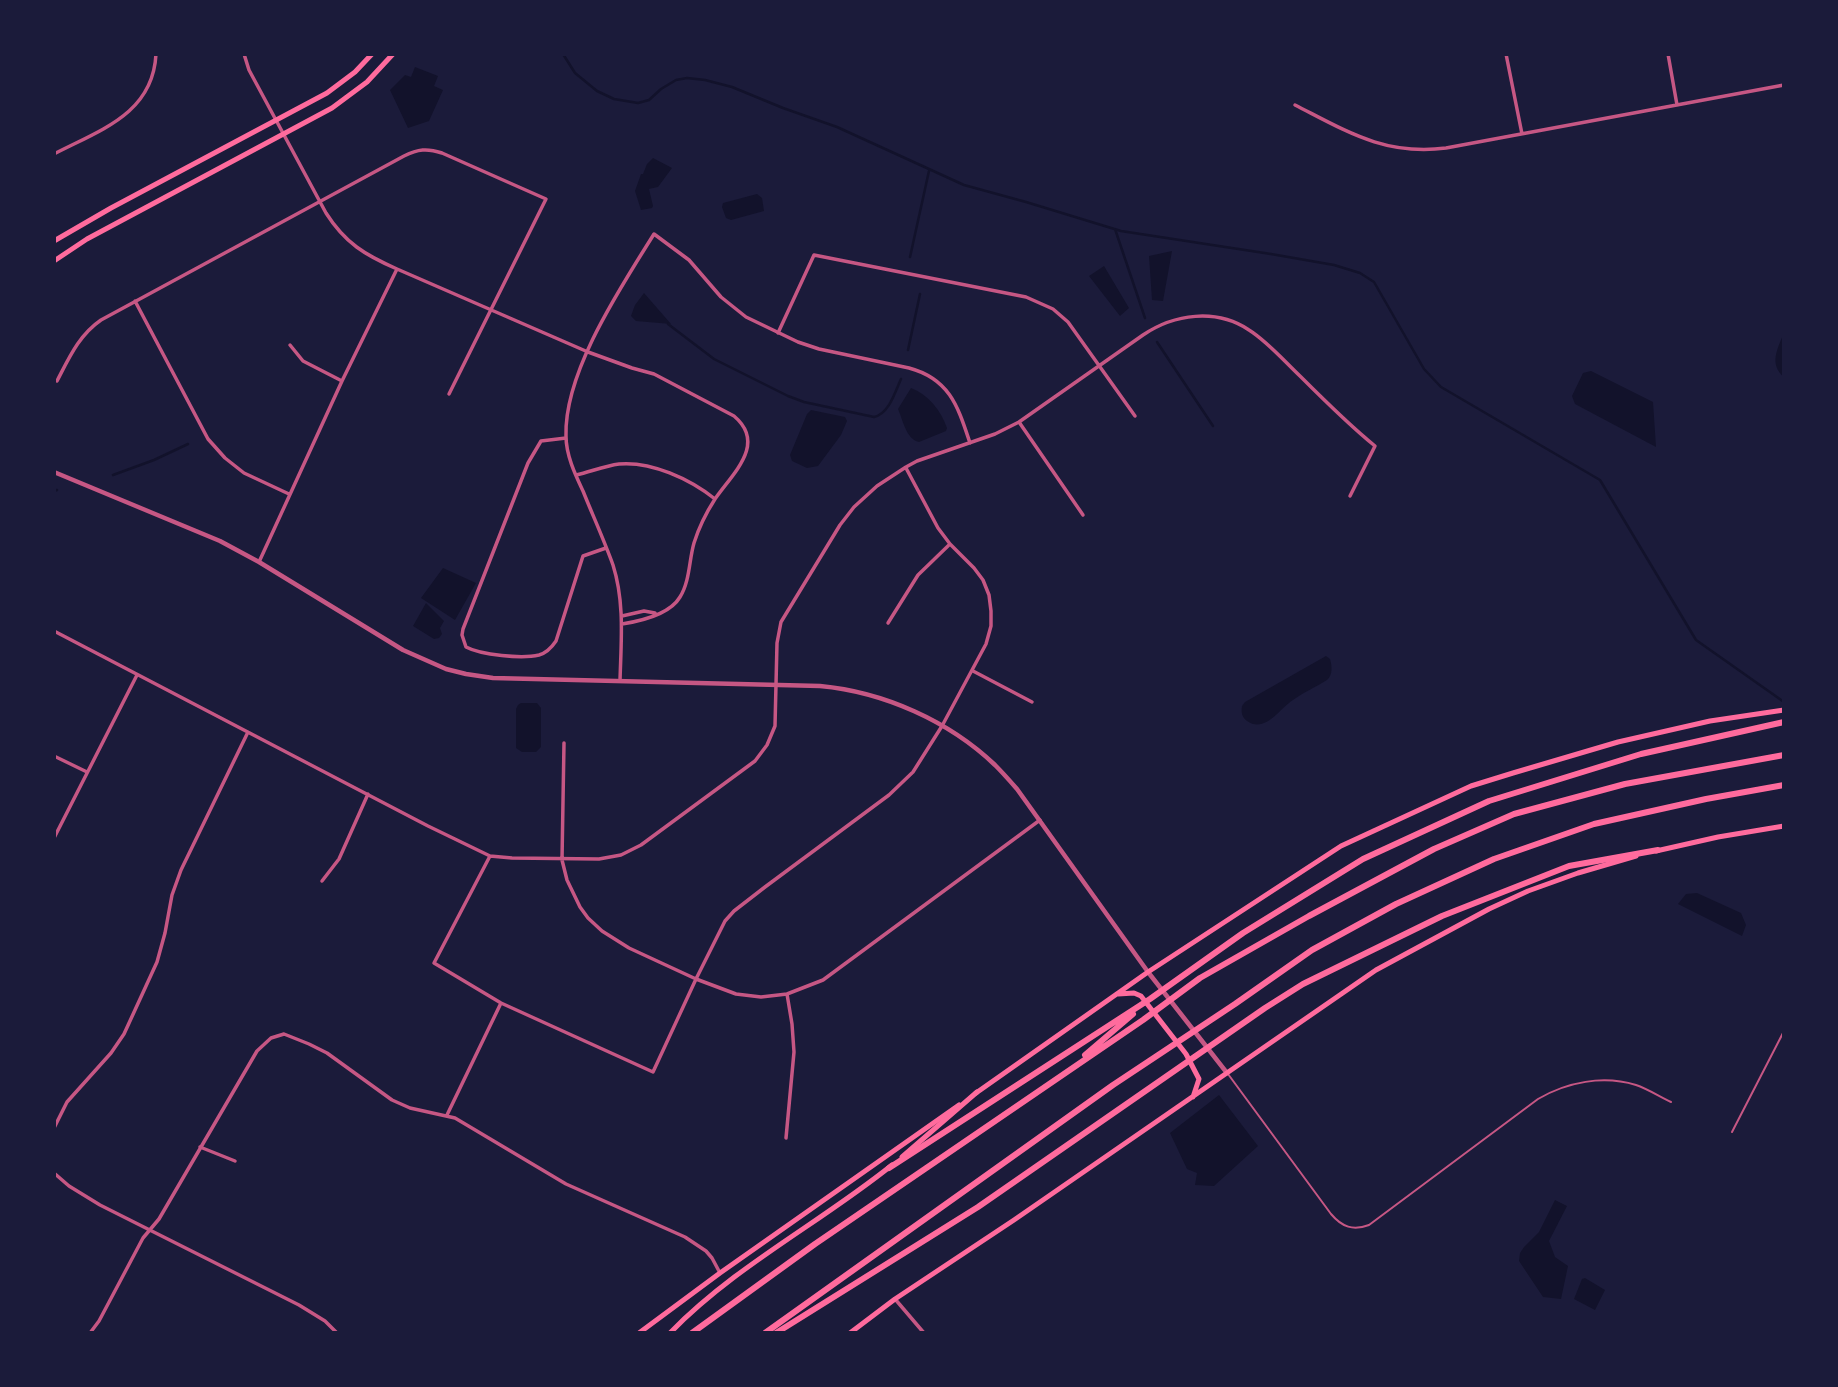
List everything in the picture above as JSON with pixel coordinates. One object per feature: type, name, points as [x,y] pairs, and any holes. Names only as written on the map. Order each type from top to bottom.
[{"type":"highway","points":[[889,1168],[1150,999],[1243,933],[1363,859],[1489,801],[1641,754],[1784,722]]},
{"type":"highway","points":[[692,1333],[815,1244],[1062,1076],[1200,978],[1434,849],[1514,814],[1625,784],[1784,755]]},
{"type":"highway","points":[[765,1333],[1113,1085],[1312,950],[1384,911],[1494,859],[1594,824],[1784,785]]},
{"type":"highway","points":[[776,1333],[978,1207],[1303,984],[1442,916],[1569,866],[1658,850]]},
{"type":"highway","points":[[1062,1076],[1150,999]]},
{"type":"main road","points":[[54,241],[327,93],[355,72],[372,54]]},
{"type":"main road","points":[[54,261],[87,239],[348,97],[367,82],[393,54]]},
{"type":"main road","points":[[111,208],[119,222]]},
{"type":"main road","points":[[639,1333],[1148,972],[1341,846],[1471,786],[1618,742],[1710,721],[1784,710]]},
{"type":"main road","points":[[850,1333],[895,1299],[1376,970],[1489,909],[1578,873],[1658,850],[1784,826]]},
{"type":"main road","points":[[1115,995],[1134,993],[1140,996],[1186,1054],[1199,1079],[1193,1097]]},
{"type":"main road","points":[[670,1333],[720,1288],[889,1168],[976,1092]]},
{"type":"street","points":[[54,154],[114,122],[136,105],[144,97],[151,81],[156,54]]},
{"type":"street","points":[[244,54],[249,70],[320,202],[346,239],[361,251],[588,352],[654,374],[734,416],[742,423],[749,440],[748,449],[702,522],[680,597],[671,607],[638,621],[622,624]]},
{"type":"street","points":[[1506,54],[1522,134]]},
{"type":"street","points":[[1668,54],[1677,105]]},
{"type":"street","points":[[1295,104],[1367,140],[1397,148],[1436,149],[1784,85]]},
{"type":"street","points":[[57,381],[75,347],[87,331],[101,320],[415,150],[424,149],[442,153],[546,199],[449,394]]},
{"type":"street","points":[[620,681],[622,616],[618,586],[606,548],[576,475],[566,438],[569,402],[588,352],[619,291],[654,234],[695,265],[736,311],[778,333],[819,349],[918,370],[932,378],[953,400],[970,443]]},
{"type":"street","points":[[778,333],[814,255],[1036,300],[1053,309],[1068,323],[1135,416]]},
{"type":"street","points":[[259,562],[397,269]]},
{"type":"street","points":[[135,301],[208,439],[225,458],[244,473],[289,494]]},
{"type":"street","points":[[54,631],[490,856],[599,859],[621,855],[641,845],[755,761],[768,745],[775,726],[778,635],[786,612],[847,515],[860,500],[906,467],[1020,422],[1151,329],[1194,316],[1224,319],[1248,329],[1261,339],[1375,446],[1350,496]]},
{"type":"street","points":[[290,345],[303,361],[342,381]]},
{"type":"street","points":[[1020,422],[1083,516]]},
{"type":"street","points":[[566,438],[541,440],[528,463],[463,629],[466,647],[478,652],[506,655],[541,654],[547,651],[556,641],[583,556],[606,548]]},
{"type":"street","points":[[576,475],[613,465],[638,464],[683,478],[696,484],[715,499]]},
{"type":"street","points":[[490,856],[434,963],[501,1003],[653,1072],[725,921],[734,911],[896,789],[922,762],[973,671],[989,636],[992,619],[986,587],[979,574],[950,544],[934,522],[906,467]]},
{"type":"street","points":[[54,472],[220,541],[402,650],[446,669],[493,678],[820,686],[859,692],[900,706],[942,726],[977,750],[1017,789],[1148,972],[1227,1073]]},
{"type":"street","points":[[888,623],[918,575],[950,544]]},
{"type":"street","points":[[622,616],[644,611],[657,613]]},
{"type":"street","points":[[973,671],[1032,702]]},
{"type":"street","points":[[54,838],[137,675]]},
{"type":"street","points":[[54,1128],[67,1102],[124,1034],[157,962],[172,895],[181,870],[248,732]]},
{"type":"street","points":[[564,743],[562,860],[567,880],[580,907],[602,931],[629,948],[736,994],[761,997],[787,994],[823,980],[1040,820]]},
{"type":"street","points":[[54,756],[88,773]]},
{"type":"street","points":[[322,881],[339,859],[368,794]]},
{"type":"street","points":[[786,1138],[794,1052],[787,994]]},
{"type":"street","points":[[447,1115],[501,1003]]},
{"type":"street","points":[[90,1333],[143,1238],[159,1219],[257,1051],[271,1038],[284,1034],[327,1053],[392,1100],[410,1108],[447,1115],[498,1142],[566,1184],[696,1244],[712,1258],[720,1273]]},
{"type":"street","points":[[200,1147],[235,1161]]},
{"type":"street","points":[[54,1173],[69,1186],[100,1205],[299,1305],[325,1321],[337,1333]]},
{"type":"street","points":[[895,1299],[924,1333]]},
{"type":"lane","points":[[1732,1132],[1784,1031]]},
{"type":"lane","points":[[1227,1073],[1331,1214],[1342,1226],[1351,1228],[1361,1228],[1369,1224],[1524,1109],[1556,1089],[1587,1082],[1619,1082],[1641,1087],[1671,1102]]},
{"type":"shaded area","points":[[415,67],[438,76],[434,86],[443,90],[429,121],[408,128],[390,90],[405,75],[411,77]]},
{"type":"shaded area","points":[[653,158],[672,168],[658,187],[649,189],[652,208],[641,210],[635,191],[641,174]]},
{"type":"shaded area","points":[[757,194],[762,198],[764,211],[731,220],[726,218],[723,203]]},
{"type":"shaded area","points":[[1172,251],[1163,301],[1152,300],[1149,256]]},
{"type":"shaded area","points":[[1104,266],[1129,308],[1120,316],[1089,276]]},
{"type":"shaded area","points":[[644,293],[671,324],[636,321],[631,316]]},
{"type":"shaded area","points":[[1784,333],[1784,377],[1776,362]]},
{"type":"shaded area","points":[[1591,371],[1653,402],[1656,447],[1575,404],[1572,396],[1583,373]]},
{"type":"shaded area","points":[[911,388],[934,404],[947,428],[946,431],[919,442],[911,437],[898,409]]},
{"type":"shaded area","points":[[811,410],[845,417],[847,421],[841,435],[818,466],[807,468],[792,461],[790,455]]},
{"type":"shaded area","points":[[443,568],[476,583],[455,620],[421,598]]},
{"type":"shaded area","points":[[426,603],[444,621],[439,638],[434,639],[413,626]]},
{"type":"shaded area","points":[[1326,656],[1332,667],[1327,680],[1293,700],[1266,722],[1254,724],[1244,718],[1242,706],[1245,702]]},
{"type":"shaded area","points":[[521,703],[537,703],[541,708],[541,747],[536,752],[522,752],[516,748],[516,709]]},
{"type":"shaded area","points":[[1697,893],[1741,913],[1746,925],[1742,936],[1678,904],[1686,894]]},
{"type":"shaded area","points":[[1219,1095],[1258,1146],[1214,1186],[1195,1185],[1197,1173],[1187,1169],[1170,1133]]},
{"type":"shaded area","points":[[1555,1200],[1567,1206],[1549,1241],[1555,1257],[1568,1266],[1561,1299],[1543,1297],[1519,1261],[1520,1253],[1539,1232]]},
{"type":"shaded area","points":[[1585,1278],[1605,1290],[1595,1310],[1574,1299],[1582,1279]]},
{"type":"waterway","points":[[563,54],[575,73],[597,91],[614,99],[638,103],[649,100],[676,80],[705,80],[732,87],[837,127],[964,185],[1121,231],[1334,265],[1360,273],[1374,282],[1424,369],[1441,387],[1600,480],[1696,640],[1784,702]]},
{"type":"waterway","points":[[910,257],[929,171]]},
{"type":"waterway","points":[[1115,229],[1145,318]]},
{"type":"waterway","points":[[908,350],[920,294]]},
{"type":"waterway","points":[[668,324],[714,359],[804,402],[874,417],[888,407],[901,379]]},
{"type":"waterway","points":[[1157,342],[1213,426]]},
{"type":"waterway","points":[[113,475],[188,444]]}]
